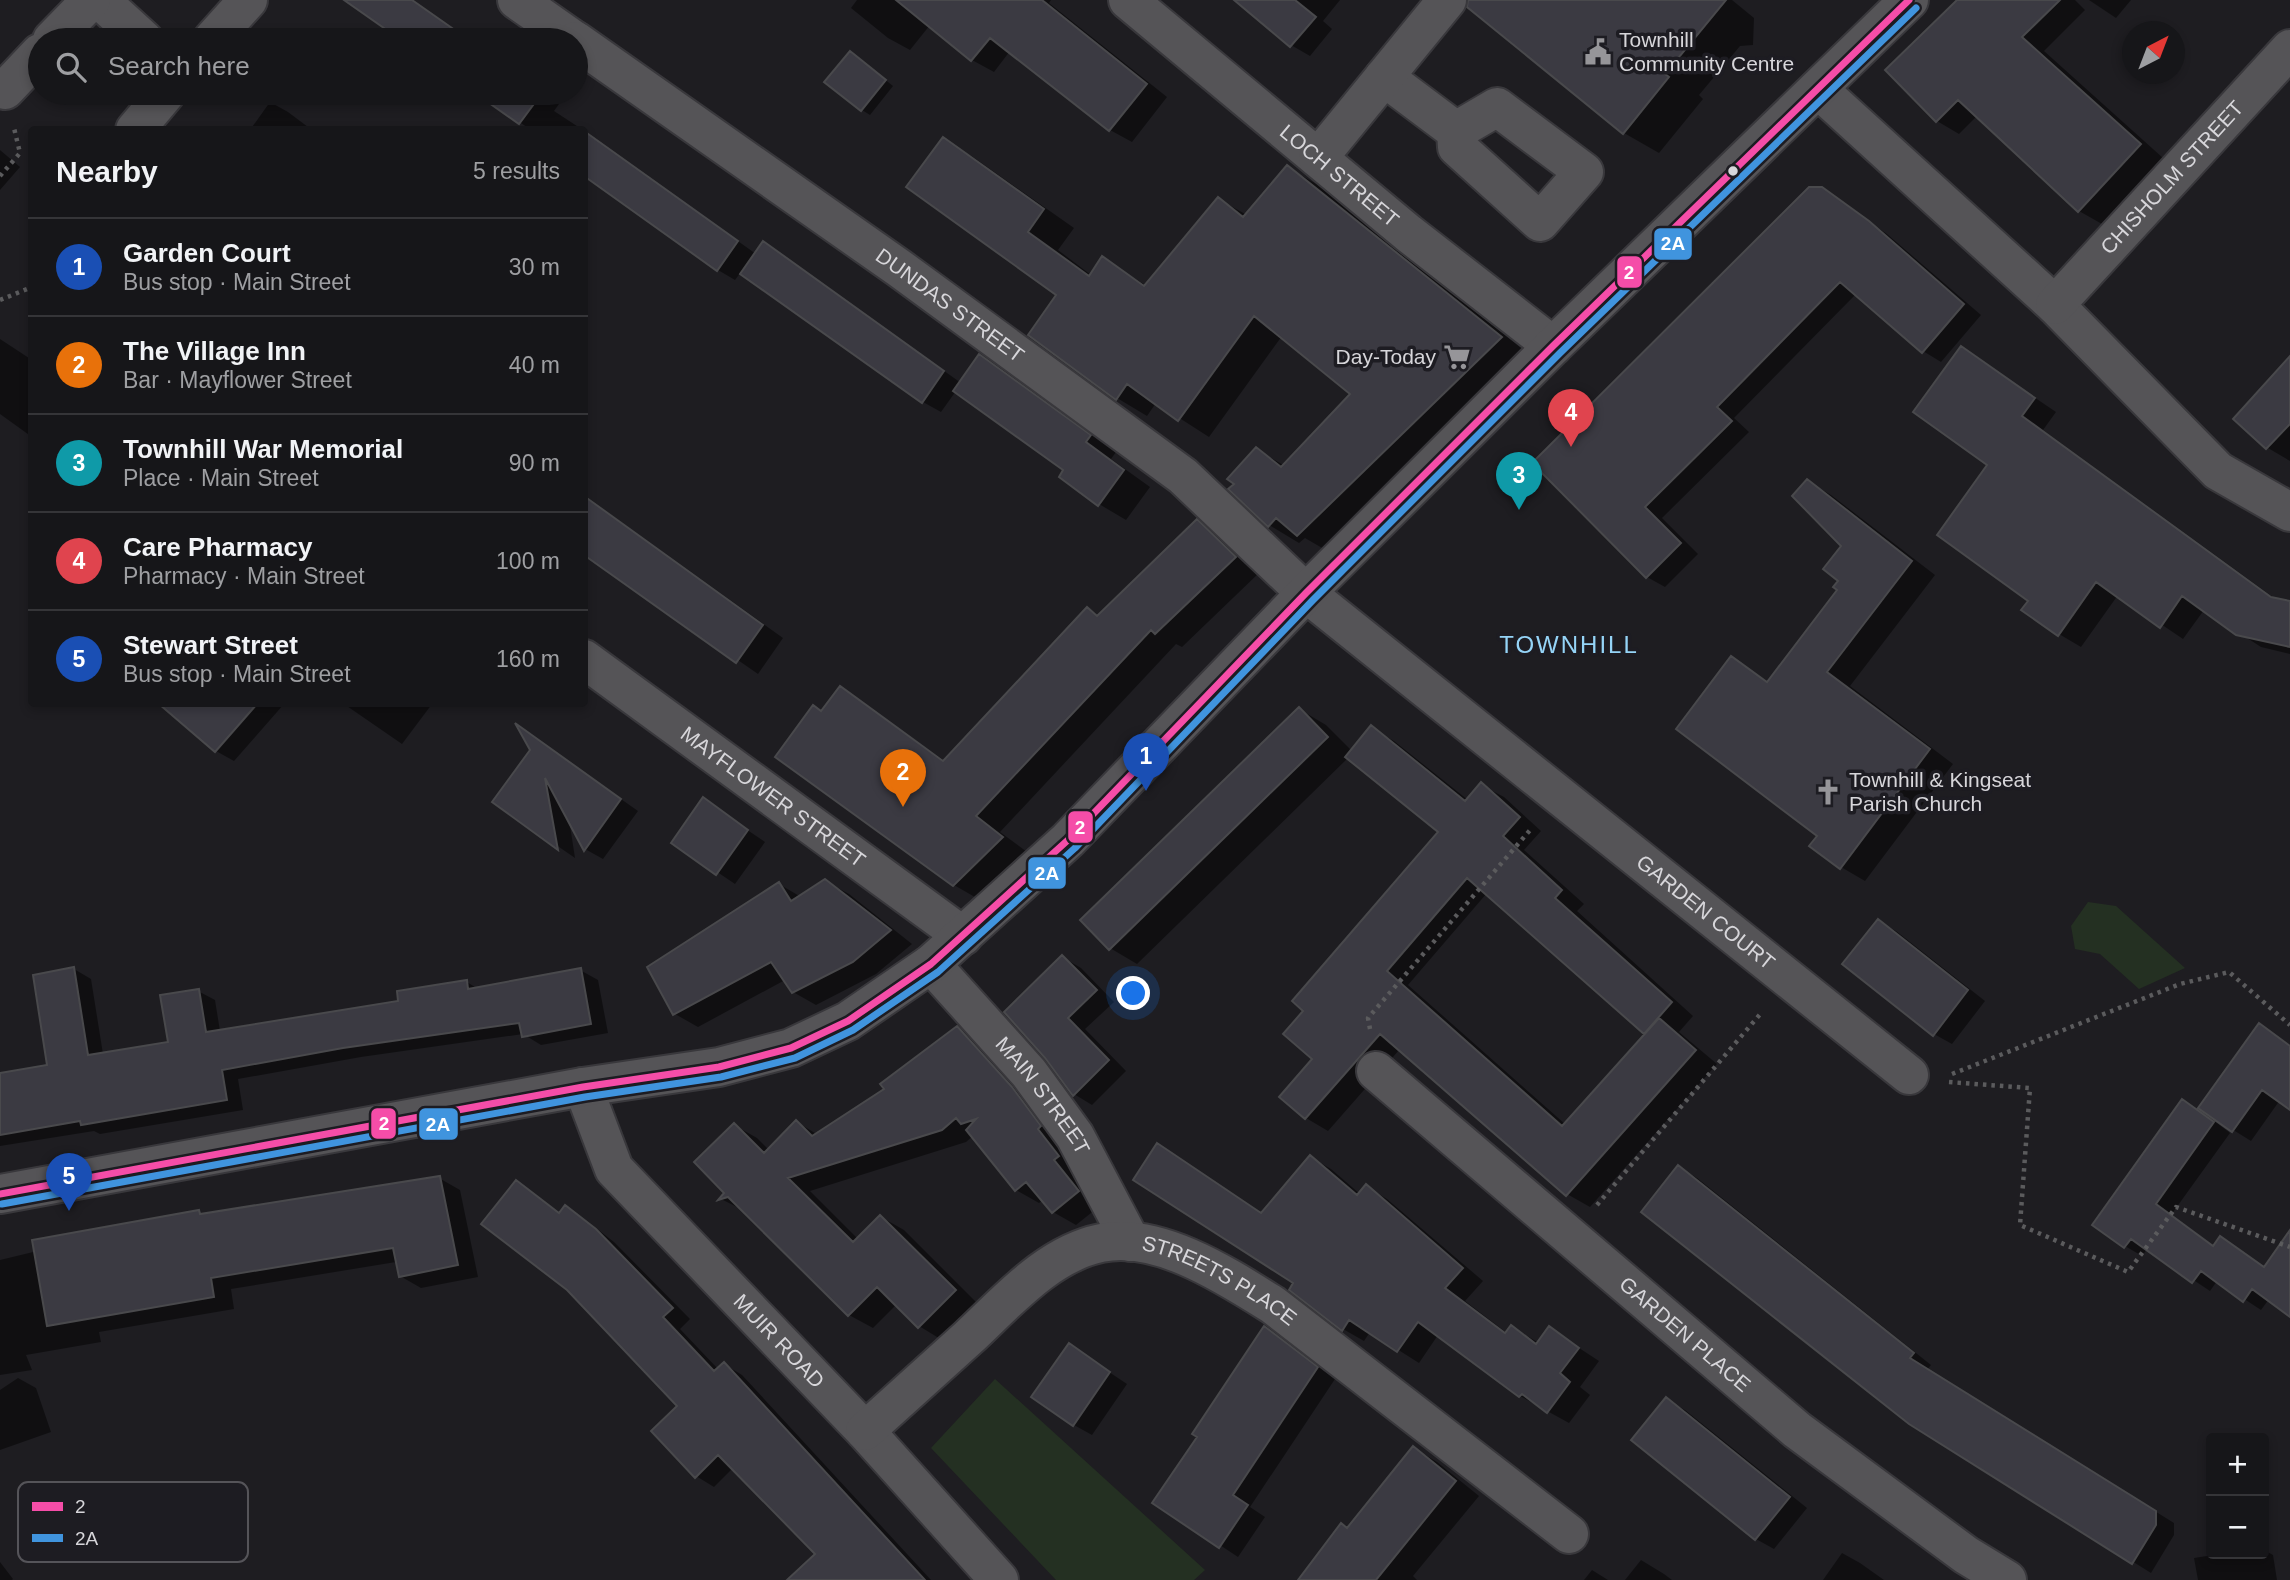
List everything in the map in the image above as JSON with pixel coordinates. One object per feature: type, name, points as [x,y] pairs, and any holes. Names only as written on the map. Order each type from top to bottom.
[{"type":"street","points":[[64,28],[91,0]]},
{"type":"street","points":[[100,0],[131,28]]},
{"type":"street","points":[[223,28],[248,0]]},
{"type":"street","name":"DUNDAS STREET","points":[[517,0],[557,28]]},
{"type":"street","name":"LOCH STREET","points":[[1129,0],[1408,233],[1553,346]]},
{"type":"street","points":[[1318,158],[1447,0]]},
{"type":"street","points":[[0,1194],[583,1087],[719,1066],[791,1048],[848,1021],[931,964],[1068,840],[1306,593],[1553,346],[1909,0]]},
{"type":"street","name":"DUNDAS STREET","points":[[588,50],[899,268],[1183,476],[1306,593]]},
{"type":"street","name":"CHISHOLM STREET","points":[[2055,305],[2290,50]]},
{"type":"street","points":[[5,90],[28,66]]},
{"type":"street","points":[[1384,77],[1456,131]]},
{"type":"street","points":[[1818,89],[2055,305],[2218,471],[2290,512]]},
{"type":"street","points":[[138,126],[156,105]]},
{"type":"street","name":"GARDEN COURT","points":[[1306,593],[1789,980],[1922,1078]]},
{"type":"street","name":"MAYFLOWER STREET","points":[[588,662],[964,936]]},
{"type":"street","name":"MAIN STREET","points":[[931,964],[1029,1073],[1075,1136],[1131,1242]]},
{"type":"street","name":"GARDEN PLACE","points":[[1376,1071],[1797,1430],[1966,1555],[2007,1580]]},
{"type":"street","name":"MUIR ROAD","points":[[583,1087],[614,1169],[865,1431],[999,1580]]},
{"type":"street","name":"STREETS PLACE","points":[[865,1431],[1041,1271],[1101,1243],[1131,1242],[1171,1250],[1224,1274],[1273,1305],[1304,1326],[1569,1534]]},
{"type":"path","points":[[0,300],[28,289]]},
{"type":"path","points":[[1376,1071],[1368,1018],[1559,796]]},
{"type":"path","points":[[1922,1078],[2180,984],[2229,972],[2290,1025]]},
{"type":"path","points":[[1569,1238],[1789,980]]},
{"type":"path","points":[[1922,1078],[2030,1088],[2020,1225],[2128,1272],[2176,1207],[2290,1247]]},
{"type":"green space","points":[[2088,902],[2116,906],[2185,968],[2139,989],[2100,954],[2075,949],[2071,926]]},
{"type":"green space","points":[[995,1379],[1205,1570],[1194,1580],[1056,1580],[931,1448]]},
{"type":"building","points":[[344,0],[412,0],[452,28],[384,28]]},
{"type":"building","points":[[896,0],[1042,0],[1147,84],[1109,131],[990,38],[971,61]]},
{"type":"building","points":[[1234,0],[1295,0],[1316,17],[1290,47]]},
{"type":"building","name":"Townhill Community Centre","points":[[1468,0],[1726,0],[1665,74],[1669,77],[1623,134],[1467,7]]},
{"type":"building","points":[[1957,0],[2060,0],[2022,37],[2141,144],[2078,212],[1958,100],[1936,122],[1885,70]]},
{"type":"building","points":[[850,51],[886,80],[861,111],[824,82]]},
{"type":"building","points":[[492,105],[533,105],[519,124]]},
{"type":"building","points":[[588,134],[738,241],[717,271],[588,179]]},
{"type":"building","points":[[943,137],[1044,209],[1028,232],[1089,276],[1102,256],[1144,286],[1218,197],[1243,217],[1287,165],[1502,337],[1297,536],[1276,518],[1268,527],[1228,489],[1234,484],[1227,479],[1256,447],[1281,467],[1350,394],[1254,316],[1178,421],[1127,384],[1116,400],[1028,335],[1056,295],[906,187]]},
{"type":"building","points":[[1809,187],[1822,187],[1869,221],[1964,304],[1922,353],[1840,282],[1717,407],[1732,421],[1645,507],[1681,543],[1646,578],[1532,463]]},
{"type":"building","points":[[763,241],[944,371],[922,403],[740,274]]},
{"type":"building","points":[[1961,346],[2035,398],[2022,416],[2271,597],[2290,601],[2290,647],[2236,635],[2182,596],[2160,628],[2096,582],[2058,636],[2021,610],[2028,601],[1937,535],[1987,465],[1913,412]]},
{"type":"building","points":[[979,354],[1091,435],[1086,442],[1124,470],[1098,506],[1059,477],[1063,470],[953,391]]},
{"type":"building","points":[[2290,356],[2290,424],[2266,449],[2233,419]]},
{"type":"building","name":"Townhill & Kingseat Parish Church","points":[[1807,479],[1912,561],[1827,672],[1930,749],[1840,869],[1809,846],[1817,836],[1676,729],[1731,656],[1767,682],[1837,590],[1833,587],[1838,581],[1823,569],[1841,546],[1792,496]]},
{"type":"building","points":[[588,499],[763,625],[736,663],[588,558]]},
{"type":"building","points":[[1197,519],[1236,557],[1155,634],[1151,630],[976,816],[1003,837],[953,886],[775,757],[813,705],[821,711],[840,686],[943,761],[1087,607],[1097,616]]},
{"type":"building","points":[[162,707],[254,707],[215,752]]},
{"type":"building","points":[[1299,707],[1328,737],[1109,950],[1080,920]]},
{"type":"building","points":[[515,723],[621,799],[584,851],[545,778],[558,850],[492,802],[530,750]]},
{"type":"building","points":[[1371,725],[1465,801],[1481,782],[1520,817],[1503,836],[1562,890],[1555,898],[1672,1002],[1644,1034],[1467,878],[1387,971],[1562,1126],[1659,1018],[1696,1050],[1566,1196],[1380,1034],[1305,1119],[1279,1097],[1312,1059],[1283,1034],[1303,1011],[1292,1001],[1438,832],[1345,757]]},
{"type":"building","points":[[703,797],[748,830],[716,875],[671,843]]},
{"type":"building","points":[[825,879],[891,930],[853,962],[792,993],[771,962],[673,1015],[647,967],[779,882],[791,901]]},
{"type":"building","points":[[1878,919],[1968,990],[1933,1036],[1842,964]]},
{"type":"building","points":[[1062,955],[1097,990],[1068,1018],[1109,1060],[1073,1096],[1045,1058],[1004,1012]]},
{"type":"building","points":[[74,967],[88,1055],[168,1042],[160,995],[199,989],[206,1032],[398,1001],[397,991],[467,980],[468,989],[581,968],[591,1024],[522,1037],[519,1023],[343,1048],[222,1070],[227,1100],[81,1125],[80,1121],[0,1135],[0,1073],[47,1065],[33,975]]},
{"type":"building","points":[[2259,1023],[2290,1046],[2290,1110],[2262,1090],[2232,1132],[2198,1108]]},
{"type":"building","points":[[957,1026],[1012,1087],[1041,1126],[1038,1129],[1059,1156],[1054,1160],[1079,1191],[1052,1213],[1026,1182],[1015,1191],[966,1130],[976,1119],[961,1124],[956,1118],[942,1130],[788,1178],[853,1242],[880,1215],[956,1290],[918,1328],[877,1287],[848,1316],[728,1197],[718,1200],[724,1193],[694,1162],[734,1123],[764,1153],[796,1120],[812,1136],[884,1089],[880,1084]]},
{"type":"building","points":[[2182,1099],[2214,1122],[2156,1204],[2213,1246],[2220,1236],[2264,1267],[2290,1230],[2290,1317],[2252,1289],[2243,1302],[2201,1271],[2192,1283],[2131,1239],[2124,1248],[2092,1225]]},
{"type":"building","points":[[1157,1143],[1261,1213],[1310,1155],[1357,1195],[1366,1184],[1463,1268],[1445,1288],[1505,1333],[1511,1325],[1536,1344],[1549,1326],[1579,1348],[1560,1373],[1570,1382],[1547,1413],[1522,1394],[1519,1397],[1418,1322],[1397,1352],[1349,1320],[1342,1331],[1289,1290],[1293,1283],[1133,1180]]},
{"type":"building","points":[[1678,1165],[1914,1353],[1910,1358],[2156,1511],[2156,1525],[2132,1564],[1909,1424],[1641,1212]]},
{"type":"building","points":[[440,1176],[458,1265],[399,1277],[393,1248],[211,1278],[214,1297],[47,1326],[32,1240],[199,1210],[200,1214]]},
{"type":"building","points":[[516,1180],[559,1213],[565,1205],[596,1229],[673,1308],[663,1317],[714,1371],[724,1362],[925,1580],[787,1580],[815,1554],[718,1455],[695,1478],[651,1431],[677,1406],[567,1290],[481,1224]]},
{"type":"building","points":[[1264,1326],[1318,1367],[1233,1495],[1248,1505],[1219,1548],[1152,1503],[1197,1437],[1192,1434]]},
{"type":"building","points":[[1069,1343],[1110,1372],[1073,1426],[1031,1397]]},
{"type":"building","points":[[1666,1397],[1790,1497],[1755,1540],[1631,1440]]},
{"type":"building","points":[[1413,1446],[1456,1481],[1376,1580],[1298,1580],[1341,1523],[1347,1528]]},
{"type":"transit line","name":"2","points":[[0,1194],[583,1087],[719,1067],[791,1048],[848,1021],[931,964],[1068,840],[1306,593],[1553,346],[1909,0]]},
{"type":"transit line","name":"2A","points":[[2,1204],[585,1097],[721,1077],[795,1058],[853,1030],[938,972],[1075,848],[1313,600],[1560,353],[1916,8]]},
{"type":"place","name":"Townhill Community Centre","points":[[1598,52]]},
{"type":"place","name":"Day-Today","points":[[1457,357]]},
{"type":"place","name":"Care Pharmacy","points":[[1571,447]]},
{"type":"place","name":"Townhill War Memorial","points":[[1519,510]]},
{"type":"place","name":"Garden Court","points":[[1146,791]]},
{"type":"place","name":"Townhill & Kingseat Parish Church","points":[[1828,792]]},
{"type":"place","name":"The Village Inn","points":[[903,807]]},
{"type":"place","name":"Stewart Street","points":[[69,1211]]},
{"type":"district","name":"TOWNHILL","points":[[1569,645]]}]
